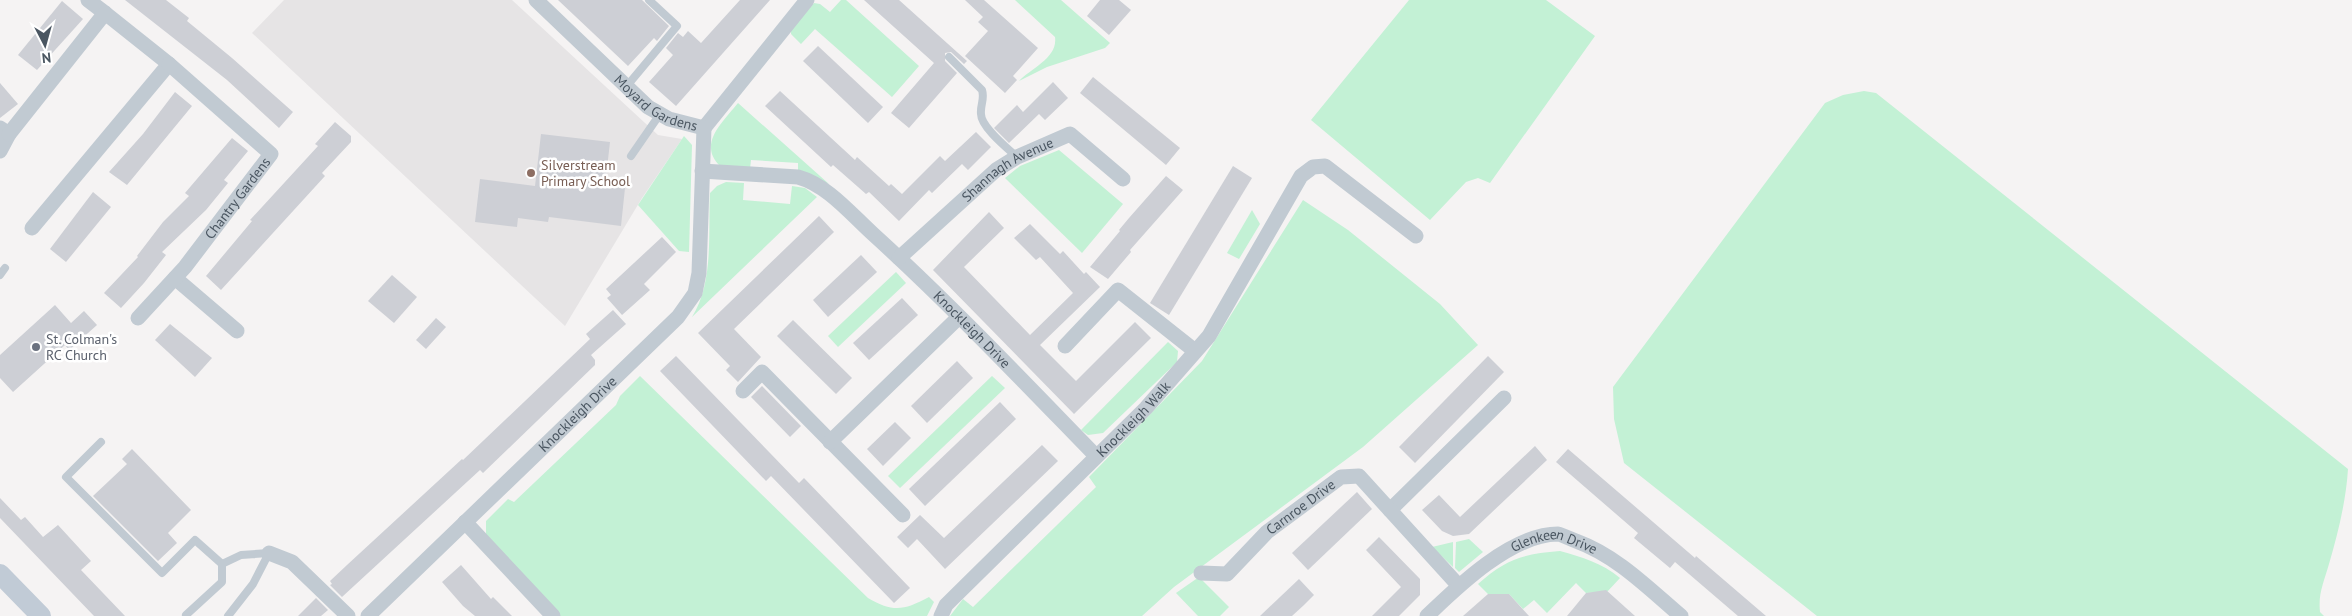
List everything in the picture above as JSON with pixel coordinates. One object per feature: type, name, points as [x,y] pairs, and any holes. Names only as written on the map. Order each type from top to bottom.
[{"type":"main road","points":[[0,574],[41,616]]},
{"type":"street","name":"Chantry Gardens","points":[[88,0],[168,64],[271,154],[175,278],[138,318]]},
{"type":"street","name":"Moyard Gardens","points":[[536,0],[648,107],[669,119],[704,128],[807,0]]},
{"type":"street","points":[[0,150],[5,131],[105,13]]},
{"type":"street","points":[[32,228],[168,64]]},
{"type":"street","name":"Knockleigh Drive","points":[[368,616],[678,317],[695,293],[699,273],[704,128]]},
{"type":"street","name":"Shannagh Avenue","points":[[899,258],[982,182],[1017,157],[1070,134],[1123,179]]},
{"type":"street","name":"Knockleigh Walk","points":[[942,616],[946,605],[1146,408],[1208,336],[1301,176],[1314,167],[1325,166],[1416,236]]},
{"type":"street","name":"Knockleigh Drive","points":[[702,172],[775,174],[806,179],[825,191],[899,258],[1096,456]]},
{"type":"street","points":[[175,278],[237,331]]},
{"type":"street","points":[[1066,346],[1118,290],[1195,351]]},
{"type":"street","points":[[830,442],[959,317]]},
{"type":"street","points":[[743,391],[762,372],[902,515]]},
{"type":"street","points":[[1390,510],[1504,398]]},
{"type":"street","name":"Carnroe Drive","points":[[1201,573],[1227,574],[1267,532],[1341,477],[1359,476],[1458,586]]},
{"type":"street","points":[[465,522],[553,616]]},
{"type":"street","name":"Glenkeen Drive","points":[[1427,616],[1458,586],[1509,548],[1541,537],[1559,534],[1595,548],[1608,556],[1681,616]]},
{"type":"street","points":[[269,553],[292,562],[348,616]]},
{"type":"lane","points":[[626,87],[677,26],[649,0]]},
{"type":"lane","points":[[949,57],[982,90],[984,97],[981,115],[983,123],[1017,157]]},
{"type":"lane","points":[[631,156],[660,114]]},
{"type":"lane","points":[[0,276],[5,268]]},
{"type":"lane","points":[[102,442],[66,477],[162,573],[196,540],[222,564],[222,582],[186,616]]},
{"type":"lane","points":[[222,564],[241,555],[269,553],[254,584],[228,616]]},
{"type":"shaded area","name":"Silverstream Primary School","points":[[284,0],[512,0],[658,135],[682,139],[642,198],[565,326],[252,33]]},
{"type":"green space","points":[[841,0],[846,0],[919,66],[892,97],[815,29],[801,44],[791,34],[791,30],[814,3],[820,4],[830,12]]},
{"type":"green space","points":[[1015,0],[1061,0],[1110,43],[1105,48],[1047,67],[1019,81],[1048,57],[1055,44],[1055,37]]},
{"type":"green space","points":[[1409,0],[1546,0],[1595,36],[1490,183],[1478,178],[1466,182],[1430,220],[1311,120]]},
{"type":"green space","points":[[1864,91],[1876,93],[2348,469],[2341,517],[2321,593],[2320,612],[2324,616],[1817,616],[1624,463],[1614,419],[1613,387],[1825,103],[1843,95]]},
{"type":"green space","points":[[738,103],[829,184],[798,172],[798,163],[751,160],[750,169],[719,165],[713,157],[712,141],[720,125]]},
{"type":"green space","points":[[684,136],[692,145],[689,252],[679,251],[638,205]]},
{"type":"green space","points":[[1059,150],[1123,204],[1082,253],[1005,178],[1020,166]]},
{"type":"green space","points":[[726,182],[744,183],[743,200],[790,204],[792,186],[805,188],[817,197],[692,317],[699,303],[707,273],[710,193],[717,186]]},
{"type":"green space","points":[[1303,200],[1348,230],[1440,304],[1478,345],[1363,447],[1174,587],[1142,616],[950,616],[963,599],[973,607],[1096,487],[1089,477],[1202,361]]},
{"type":"green space","points":[[1252,210],[1260,224],[1239,259],[1227,253]]},
{"type":"green space","points":[[896,272],[906,283],[838,347],[828,336]]},
{"type":"green space","points":[[1168,342],[1178,351],[1177,362],[1103,433],[1088,435],[1081,430]]},
{"type":"green space","points":[[640,376],[868,598],[885,606],[899,608],[913,605],[929,597],[934,602],[927,616],[560,616],[486,537],[486,521],[508,499],[514,502],[616,405],[620,396]]},
{"type":"green space","points":[[992,376],[1005,388],[900,488],[888,476]]},
{"type":"green space","points":[[1469,539],[1483,552],[1459,572],[1455,568],[1456,542]]},
{"type":"green space","points":[[1453,542],[1453,567],[1432,547]]},
{"type":"green space","points":[[1560,551],[1599,564],[1620,578],[1607,592],[1586,593],[1576,583],[1547,613],[1534,600],[1523,609],[1509,594],[1488,594],[1478,584],[1506,563],[1525,556]]},
{"type":"green space","points":[[1199,577],[1229,607],[1220,616],[1198,616],[1176,593]]},
{"type":"building","points":[[125,0],[166,0],[189,18],[187,21],[293,112],[279,128],[227,80]]},
{"type":"building","points":[[558,0],[642,0],[669,26],[657,41],[654,38],[628,66]]},
{"type":"building","points":[[740,0],[770,0],[676,106],[649,82],[673,55],[666,48],[678,33],[683,37],[688,31],[701,43]]},
{"type":"building","points":[[864,0],[899,0],[967,61],[964,64],[951,52],[945,53],[945,61],[957,73],[909,128],[891,113],[934,63]]},
{"type":"building","points":[[965,0],[984,0],[1038,48],[1013,76],[1017,80],[1005,93],[965,56],[988,31],[978,22],[983,17]]},
{"type":"building","points":[[1100,0],[1119,0],[1131,10],[1109,35],[1087,16]]},
{"type":"building","points":[[62,1],[83,19],[37,70],[18,55]]},
{"type":"building","points":[[818,46],[883,107],[868,123],[803,61]]},
{"type":"building","points":[[1093,77],[1180,148],[1166,165],[1080,93]]},
{"type":"building","points":[[1053,82],[1068,98],[1045,120],[1039,114],[1009,143],[994,128],[1017,105],[1023,112]]},
{"type":"building","points":[[0,83],[18,104],[0,118]]},
{"type":"building","points":[[780,91],[855,160],[857,157],[889,186],[891,184],[902,194],[940,156],[945,161],[976,132],[991,147],[968,170],[962,164],[932,193],[929,190],[899,221],[869,192],[866,194],[833,165],[831,167],[765,106]]},
{"type":"building","points":[[175,92],[192,106],[127,185],[109,172],[143,134]]},
{"type":"building","points":[[335,122],[351,136],[351,142],[322,173],[325,176],[221,290],[206,276],[252,221],[250,220],[318,146],[315,144]]},
{"type":"building","points":[[541,134],[610,142],[605,186],[625,188],[621,226],[549,217],[548,222],[518,218],[517,227],[475,222],[480,179],[535,186]]},
{"type":"building","points":[[232,138],[248,151],[224,180],[228,183],[206,210],[162,252],[166,255],[121,308],[104,293],[138,257],[163,222],[189,196],[185,193]]},
{"type":"building","points":[[1233,166],[1252,178],[1169,315],[1150,303]]},
{"type":"building","points":[[1166,176],[1183,190],[1130,250],[1131,252],[1108,279],[1090,267],[1129,218]]},
{"type":"building","points":[[93,192],[111,207],[66,262],[50,249]]},
{"type":"building","points":[[989,212],[1004,228],[964,267],[1030,335],[1073,293],[1040,257],[1036,260],[1014,238],[1030,224],[1060,254],[1063,251],[1084,274],[1086,272],[1100,287],[1040,345],[1076,381],[1135,322],[1151,338],[1074,414],[933,270]]},
{"type":"building","points":[[819,216],[834,232],[734,329],[761,357],[738,382],[726,370],[730,366],[698,333]]},
{"type":"building","points":[[662,237],[676,252],[644,284],[650,290],[622,315],[607,298],[611,295],[606,289]]},
{"type":"building","points":[[861,255],[877,272],[828,317],[813,300]]},
{"type":"building","points":[[392,275],[417,297],[394,323],[368,301]]},
{"type":"building","points":[[902,298],[918,315],[869,360],[853,343]]},
{"type":"building","name":"St. Colman's RC Church","points":[[55,305],[71,323],[84,311],[97,325],[69,350],[65,345],[13,392],[0,378],[0,355]]},
{"type":"building","points":[[613,310],[626,324],[591,355],[595,360],[595,365],[483,473],[480,470],[342,597],[330,585],[332,584],[330,581],[463,460],[590,339],[586,334]]},
{"type":"building","points":[[436,318],[446,327],[426,349],[416,340]]},
{"type":"building","points":[[793,320],[852,378],[836,394],[777,336]]},
{"type":"building","points":[[170,324],[212,358],[195,377],[155,340]]},
{"type":"building","points":[[676,356],[799,483],[804,478],[910,588],[894,603],[771,476],[766,481],[660,371]]},
{"type":"building","points":[[1488,356],[1504,372],[1415,463],[1399,447]]},
{"type":"building","points":[[957,361],[973,378],[927,423],[911,406]]},
{"type":"building","points":[[762,386],[801,426],[790,437],[751,397]]},
{"type":"building","points":[[1000,402],[1016,419],[925,506],[909,489]]},
{"type":"building","points":[[895,422],[911,438],[883,466],[867,449]]},
{"type":"building","points":[[1042,445],[1058,461],[945,569],[917,539],[908,548],[897,537],[920,515],[944,538]]},
{"type":"building","points":[[1535,446],[1547,460],[1469,534],[1453,536],[1442,531],[1422,510],[1439,495],[1460,517]]},
{"type":"building","points":[[132,449],[191,510],[168,533],[177,543],[158,561],[93,496],[127,464],[122,459]]},
{"type":"building","points":[[1568,449],[1766,616],[1738,616],[1675,562],[1670,568],[1634,538],[1638,533],[1556,462]]},
{"type":"building","points":[[1357,492],[1372,509],[1308,570],[1292,553]]},
{"type":"building","points":[[0,498],[21,520],[25,517],[43,537],[58,525],[91,561],[81,570],[125,616],[94,616],[0,518]]},
{"type":"building","points":[[1379,537],[1420,579],[1420,595],[1399,616],[1372,616],[1401,587],[1366,550]]},
{"type":"building","points":[[461,565],[491,599],[493,597],[512,616],[475,616],[463,606],[442,582]]},
{"type":"building","points":[[1299,579],[1314,595],[1304,605],[1292,616],[1260,616]]},
{"type":"building","points":[[1606,590],[1635,616],[1567,616],[1586,593]]},
{"type":"building","points":[[1488,594],[1509,594],[1529,616],[1463,616]]},
{"type":"building","points":[[316,598],[328,610],[321,616],[298,616]]},
{"type":"place","name":"Silverstream Primary School","points":[[531,173]]},
{"type":"place","name":"St. Colman's RC Church","points":[[36,347]]}]
